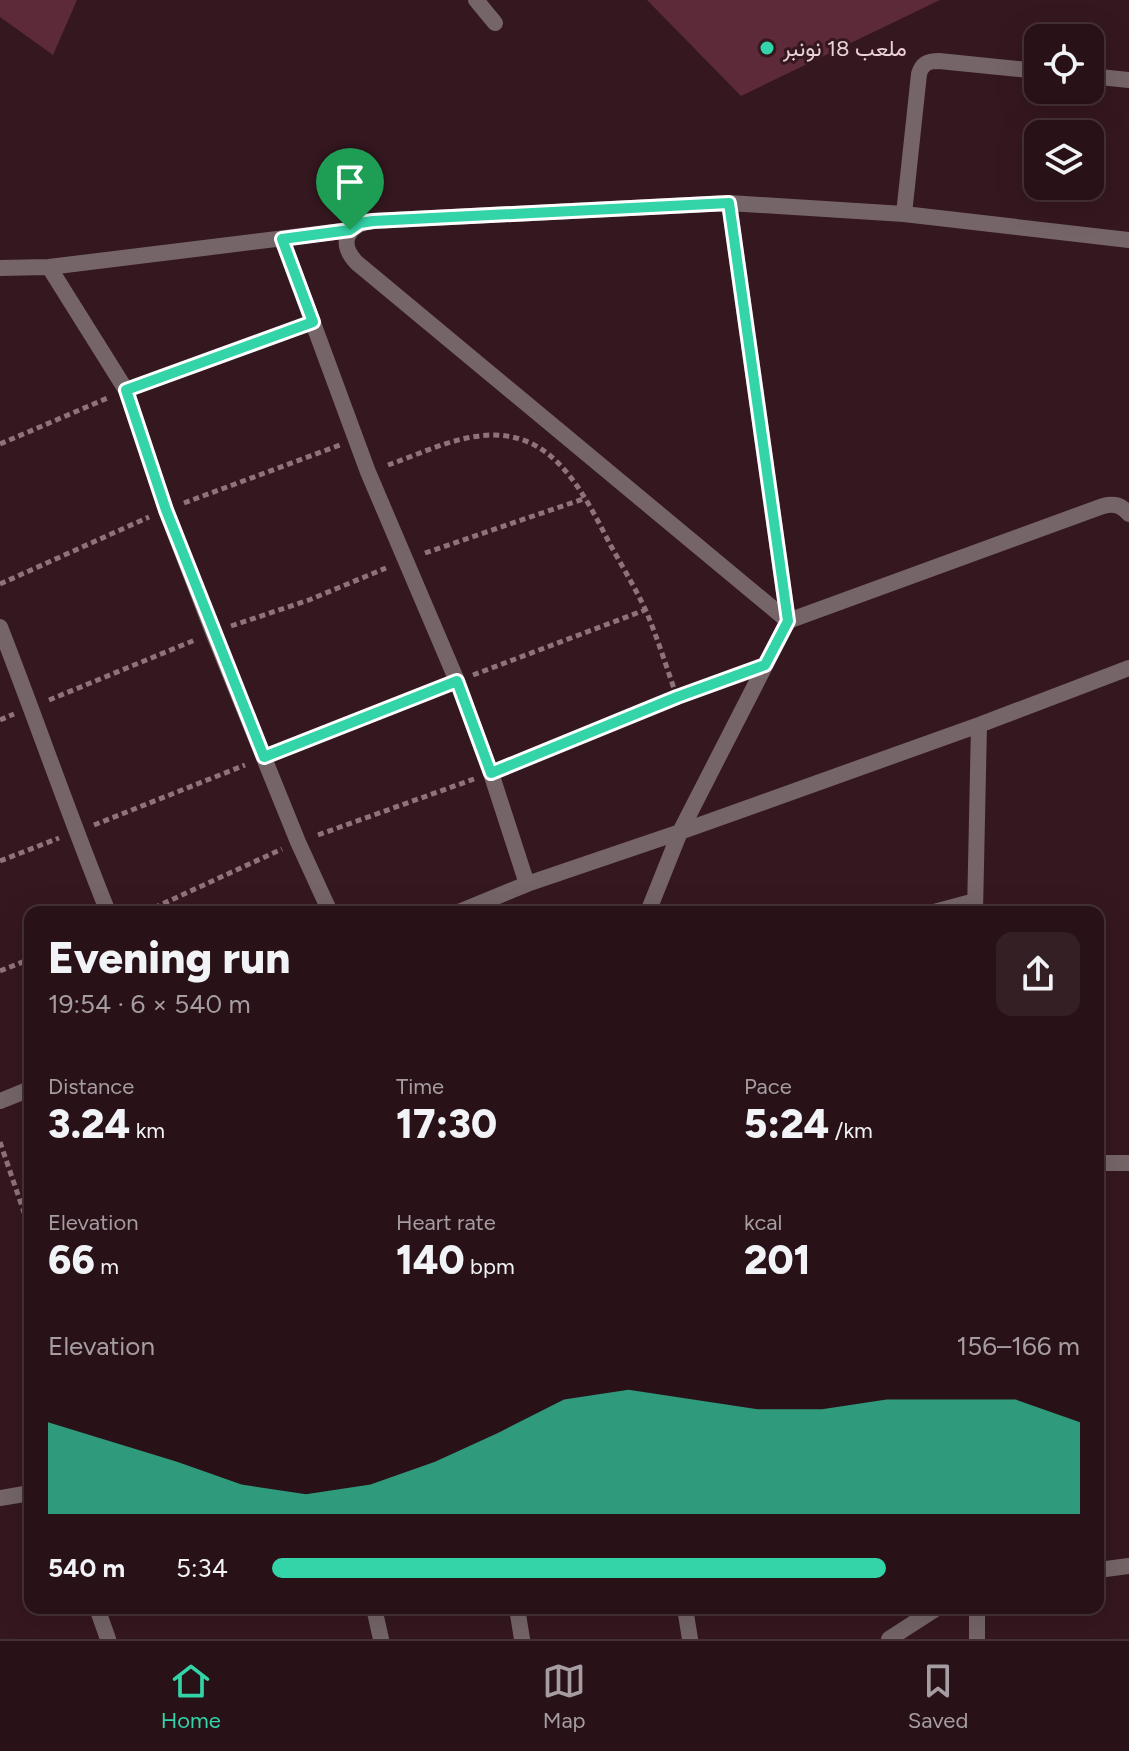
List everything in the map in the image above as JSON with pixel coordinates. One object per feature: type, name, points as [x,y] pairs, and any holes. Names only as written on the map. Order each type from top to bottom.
[{"type":"street","points":[[476,0],[495,23]]},
{"type":"street","points":[[904,214],[922,66],[929,61],[939,61],[1024,70]]},
{"type":"street","points":[[1104,77],[1129,80]]},
{"type":"street","points":[[650,906],[680,832],[788,621],[729,203]]},
{"type":"street","points":[[0,268],[49,267],[282,239],[350,230],[360,223],[373,221],[729,203],[904,214],[1129,240]]},
{"type":"street","points":[[350,230],[346,242],[349,254],[357,263],[788,621]]},
{"type":"street","points":[[282,239],[368,472],[457,681],[527,884]]},
{"type":"street","points":[[49,267],[126,390],[166,510],[213,632],[327,906]]},
{"type":"street","points":[[788,621],[1103,506],[1113,504],[1129,514]]},
{"type":"street","points":[[0,627],[106,906]]},
{"type":"street","points":[[474,906],[527,884],[979,725],[1129,668]]},
{"type":"street","points":[[975,906],[979,725]]},
{"type":"street","points":[[0,1101],[24,1091]]},
{"type":"street","points":[[1104,1163],[1129,1163]]},
{"type":"street","points":[[0,1498],[24,1494]]},
{"type":"street","points":[[1104,1569],[1129,1566]]},
{"type":"street","points":[[99,1614],[108,1639]]},
{"type":"street","points":[[375,1614],[381,1639]]},
{"type":"street","points":[[518,1614],[522,1639]]},
{"type":"street","points":[[686,1614],[690,1639]]},
{"type":"street","points":[[889,1639],[928,1614]]},
{"type":"street","points":[[977,1614],[977,1639]]},
{"type":"path","points":[[0,444],[126,390],[313,322]]},
{"type":"path","points":[[368,472],[458,440],[486,436],[511,436],[532,443],[549,455],[586,498],[645,610],[677,697]]},
{"type":"path","points":[[0,720],[213,632],[309,600],[406,560],[586,498]]},
{"type":"path","points":[[0,861],[645,610]]},
{"type":"path","points":[[158,906],[298,842],[491,773],[677,697],[765,665]]},
{"type":"path","points":[[0,971],[24,961]]},
{"type":"path","points":[[0,1142],[24,1208]]},
{"type":"shaded area","points":[[0,0],[77,0],[53,55],[0,17]]},
{"type":"shaded area","name":"ملعب 18 نونبر","points":[[647,0],[940,0],[741,96]]},
{"type":"place","name":"ملعب 18 نونبر","points":[[767,48]]},
{"type":"route","points":[[729,203],[788,621],[765,665],[677,697],[491,773],[457,681],[264,757],[166,510],[126,390],[313,322],[282,239],[350,230],[360,223],[373,221],[729,203]]}]
